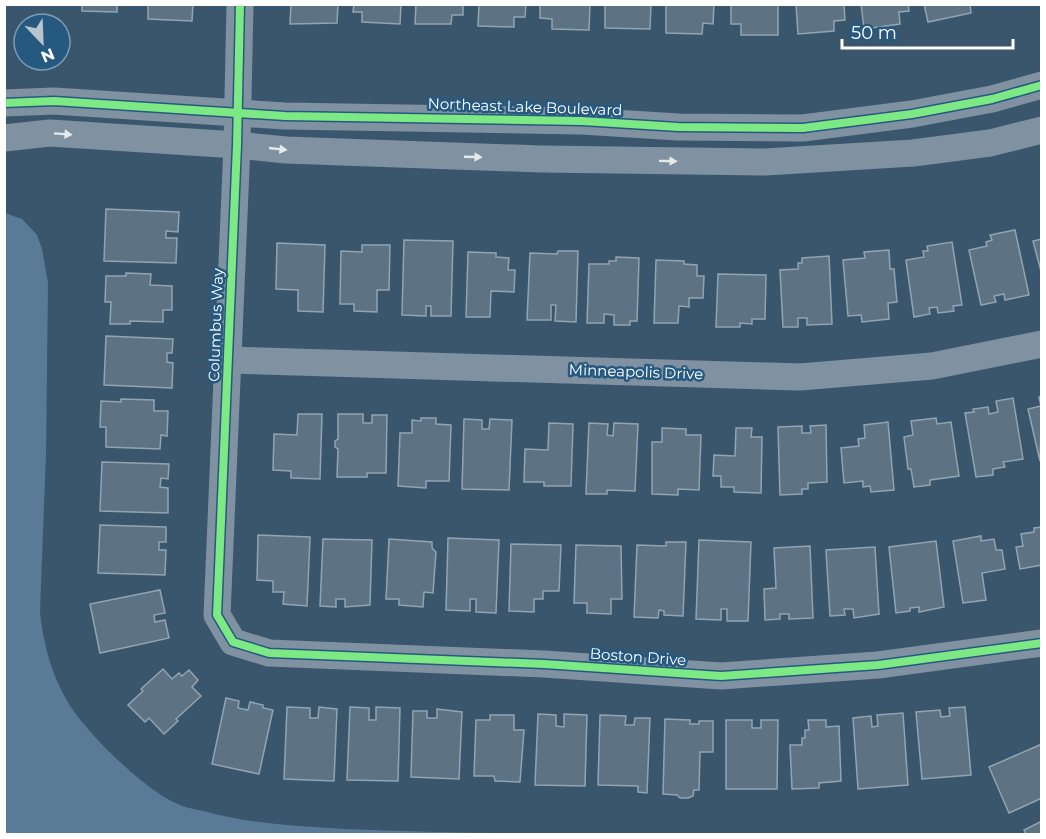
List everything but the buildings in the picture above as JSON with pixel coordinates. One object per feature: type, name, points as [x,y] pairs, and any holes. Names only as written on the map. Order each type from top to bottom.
[{"type":"street","name":"Columbus Way","points":[[233,642],[217,615],[237,145],[240,4]]},
{"type":"street","name":"Northeast Lake Boulevard","points":[[4,103],[54,101],[237,114],[582,122],[678,127],[803,128],[912,114],[992,99],[1041,85]]},
{"type":"street","points":[[4,138],[50,133],[286,150],[542,159],[765,162],[913,153],[990,143],[1041,130]]},
{"type":"street","name":"Minneapolis Drive","points":[[228,360],[800,376],[932,366],[1041,344]]},
{"type":"street","name":"Boston Drive","points":[[233,642],[269,653],[544,664],[722,676],[878,665],[1041,643]]},
{"type":"water","points":[[5,213],[22,219],[37,235],[48,283],[46,453],[40,612],[43,635],[56,679],[74,712],[86,727],[116,758],[164,797],[184,806],[221,815],[273,824],[344,829],[554,834],[5,834]]},
{"type":"cycle path","points":[[240,4],[237,145],[217,615],[233,642],[269,653],[544,664],[721,676],[878,665],[1042,643]]},
{"type":"cycle path","points":[[4,103],[54,101],[285,116],[582,121],[678,127],[803,128],[912,114],[992,99],[1042,85]]}]
